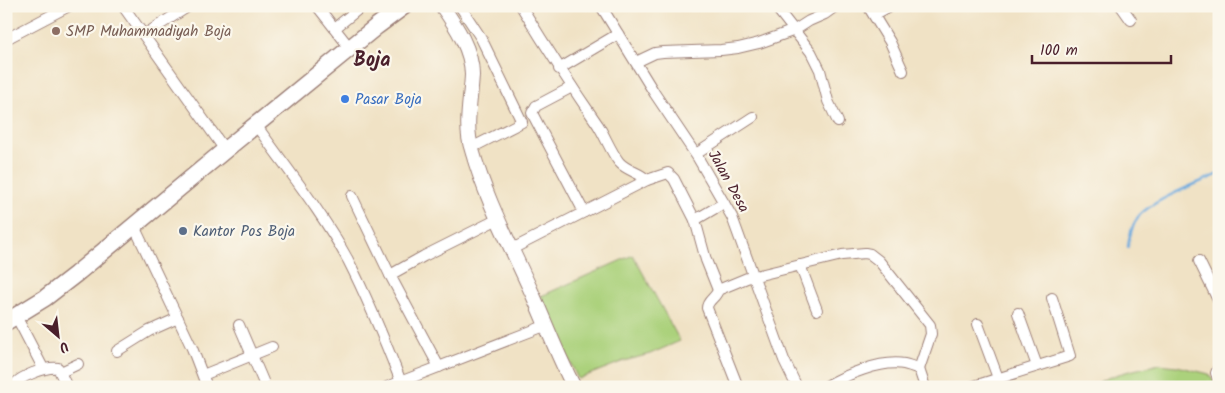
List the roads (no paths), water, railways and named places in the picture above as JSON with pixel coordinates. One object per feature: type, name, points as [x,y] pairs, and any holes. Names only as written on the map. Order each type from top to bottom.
[{"type":"main road","points":[[11,319],[53,292],[350,48],[404,6]]},
{"type":"street","points":[[6,39],[70,6]]},
{"type":"street","points":[[144,35],[188,6]]},
{"type":"street","points":[[317,6],[350,48]]},
{"type":"street","points":[[334,28],[362,6]]},
{"type":"street","points":[[442,6],[467,48],[472,73],[469,109],[471,148],[498,219],[547,325],[561,364],[574,387]]},
{"type":"street","points":[[460,6],[481,38],[522,122],[471,148]]},
{"type":"street","points":[[521,6],[559,69],[606,138],[619,162],[633,172],[640,173],[647,180]]},
{"type":"street","name":"Jalan Desa","points":[[601,6],[655,94],[696,154],[732,217],[784,360],[797,387]]},
{"type":"street","points":[[775,6],[812,52],[820,70],[828,101],[838,122]]},
{"type":"street","points":[[636,62],[655,53],[738,48],[796,30],[836,6]]},
{"type":"street","points":[[868,6],[903,71]]},
{"type":"street","points":[[874,15],[890,6]]},
{"type":"street","points":[[1121,6],[1131,20]]},
{"type":"street","points":[[126,7],[225,150]]},
{"type":"street","points":[[559,69],[618,34]]},
{"type":"street","points":[[572,87],[536,106],[532,113],[584,212]]},
{"type":"street","points":[[696,154],[753,117]]},
{"type":"street","points":[[256,125],[319,214],[348,260],[401,382]]},
{"type":"street","points":[[512,249],[647,180],[663,174],[671,174],[695,220],[706,260],[718,290],[717,295],[708,302],[707,308],[738,387]]},
{"type":"street","points":[[352,196],[390,275],[439,367]]},
{"type":"street","points":[[695,220],[724,202]]},
{"type":"street","points":[[390,275],[498,219]]},
{"type":"street","points":[[134,226],[178,318],[208,387]]},
{"type":"street","points":[[718,290],[755,276],[800,265],[858,253],[870,254],[879,261],[930,325],[931,334],[919,369],[925,387]]},
{"type":"street","points":[[1199,261],[1219,302]]},
{"type":"street","points":[[800,265],[817,310]]},
{"type":"street","points":[[971,387],[1071,356],[1052,298]]},
{"type":"street","points":[[1018,313],[1037,366]]},
{"type":"street","points":[[118,351],[149,331],[178,318]]},
{"type":"street","points":[[11,319],[43,368]]},
{"type":"street","points":[[978,324],[998,378]]},
{"type":"street","points":[[239,325],[263,381]]},
{"type":"street","points":[[387,387],[547,325]]},
{"type":"street","points":[[203,375],[272,347]]},
{"type":"street","points":[[61,372],[78,364]]},
{"type":"street","points":[[825,387],[835,380],[888,364],[904,364],[919,369]]},
{"type":"street","points":[[1219,366],[1216,373],[1219,381]]},
{"type":"street","points":[[13,387],[14,383],[28,382],[43,368],[58,368],[67,387]]},
{"type":"waterway","points":[[1128,247],[1134,224],[1145,211],[1154,204],[1219,174]]},
{"type":"place","name":"SMP Muhammadiyah Boja","points":[[56,31]]},
{"type":"place","name":"Pasar Boja","points":[[345,99]]},
{"type":"place","name":"Kantor Pos Boja","points":[[183,231]]},
{"type":"district","name":"Boja","points":[[372,59]]}]
